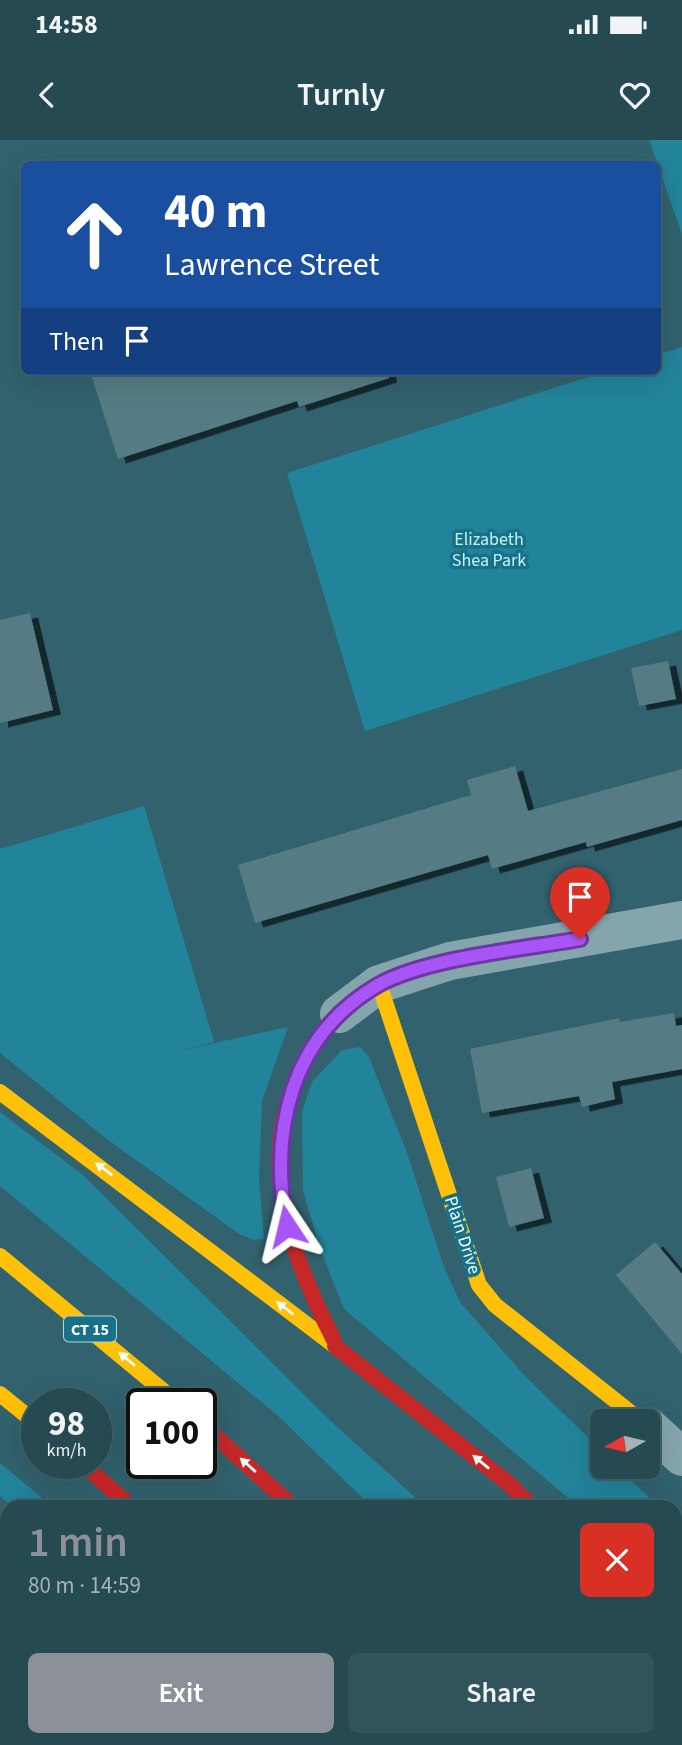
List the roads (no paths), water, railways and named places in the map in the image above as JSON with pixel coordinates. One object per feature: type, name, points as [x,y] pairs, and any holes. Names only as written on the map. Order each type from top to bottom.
[{"type":"main road","name":"Plain Drive","points":[[379,984],[479,1284],[495,1305],[626,1409]]},
{"type":"main road","points":[[339,1014],[311,1047],[295,1079],[283,1118],[279,1161],[283,1206],[297,1263],[339,1349]]},
{"type":"main road","points":[[0,1092],[339,1349],[509,1484],[525,1500]]},
{"type":"main road","name":"CT 15","points":[[0,1256],[160,1388]]},
{"type":"main road","points":[[0,1394],[21,1411]]},
{"type":"main road","points":[[217,1438],[285,1500]]},
{"type":"main road","points":[[100,1479],[123,1500]]},
{"type":"street","points":[[339,1014],[379,984],[450,961],[682,920]]},
{"type":"street","points":[[660,1437],[682,1457]]},
{"type":"park label","name":"Elizabeth Shea Park","points":[[489,549]]}]
